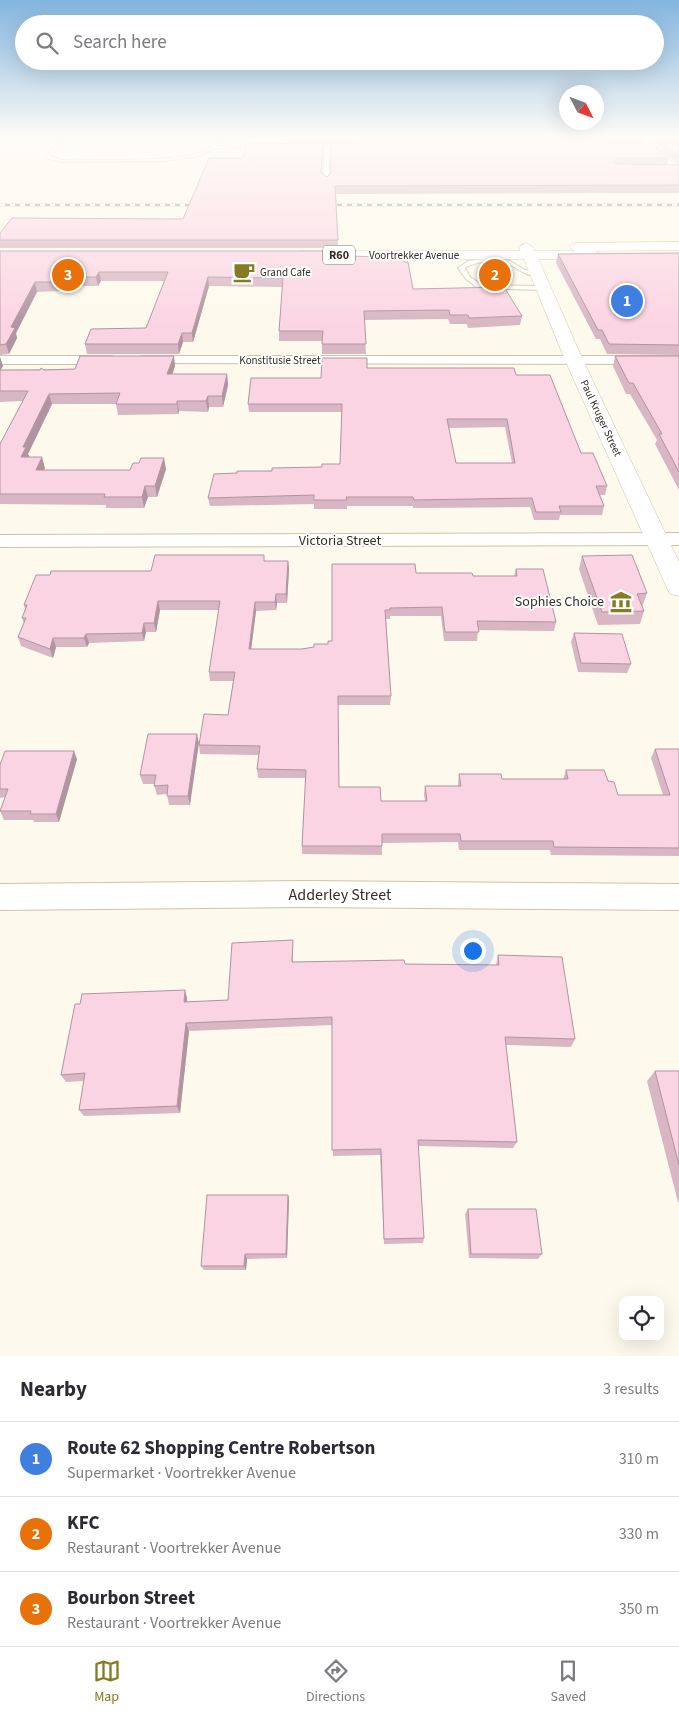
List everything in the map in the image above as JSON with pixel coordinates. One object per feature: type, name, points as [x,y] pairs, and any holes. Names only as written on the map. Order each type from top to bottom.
[{"type":"main road","name":"Voortrekker Avenue","points":[[527,251],[679,246]]},
{"type":"main road","name":"Voortrekker Avenue","points":[[289,251],[527,251],[679,254]]},
{"type":"main road","name":"Paul Kruger Street","points":[[527,251],[574,360],[679,588]]},
{"type":"street","name":"Konstitusie Street","points":[[0,360],[679,360]]},
{"type":"street","name":"Victoria Street","points":[[0,542],[679,539]]},
{"type":"street","name":"Adderley Street","points":[[0,896],[304,894],[679,897]]},
{"type":"lane","points":[[503,262],[512,264],[540,281],[480,287],[468,278],[461,268],[471,263],[503,262]]},
{"type":"building","points":[[191,200],[336,200],[338,240],[0,240],[0,233],[12,218],[183,219]]},
{"type":"building","points":[[0,251],[338,251],[338,256],[403,257],[404,262],[408,262],[413,289],[504,287],[522,316],[469,318],[468,315],[450,315],[449,310],[364,311],[366,344],[322,344],[323,331],[279,331],[283,278],[208,277],[192,333],[182,333],[178,344],[85,344],[91,329],[146,328],[168,272],[99,272],[96,277],[60,277],[57,282],[35,282],[11,327],[15,328],[6,344],[0,345]]},
{"type":"building","points":[[679,253],[679,345],[609,344],[602,330],[598,330],[558,254]]},
{"type":"building","points":[[80,356],[174,356],[167,374],[227,374],[222,396],[208,396],[206,401],[177,401],[177,404],[116,404],[120,393],[49,394],[23,447],[26,447],[21,457],[42,457],[36,470],[130,470],[133,463],[139,463],[141,458],[164,458],[155,486],[145,486],[142,497],[104,497],[105,494],[0,494],[0,444],[28,391],[0,391],[0,370],[75,369]]},
{"type":"building","points":[[615,356],[679,356],[679,472],[659,434],[662,434],[633,383],[629,383]]},
{"type":"building","points":[[322,358],[367,358],[367,368],[514,368],[516,375],[550,375],[581,453],[593,453],[607,486],[596,486],[604,506],[559,506],[561,512],[536,512],[532,498],[414,500],[413,497],[346,497],[347,500],[314,500],[314,495],[208,498],[214,474],[237,473],[237,471],[272,471],[272,468],[322,467],[322,464],[340,464],[342,404],[248,404],[251,378],[321,378]],"holes":[[[447,419],[507,419],[515,463],[456,463]]]},
{"type":"building","points":[[155,555],[264,555],[264,561],[288,561],[286,594],[276,594],[275,602],[255,602],[249,649],[302,649],[314,647],[314,644],[328,644],[328,641],[332,641],[332,564],[415,564],[416,573],[472,573],[473,576],[517,576],[516,569],[543,569],[556,622],[477,621],[479,632],[445,632],[442,607],[390,608],[390,610],[385,610],[391,696],[338,696],[339,787],[380,787],[381,801],[427,801],[425,786],[461,786],[459,774],[501,774],[502,779],[568,779],[566,770],[604,770],[608,781],[614,782],[618,795],[670,795],[655,749],[679,749],[679,848],[554,847],[553,841],[461,841],[460,834],[382,834],[382,846],[302,846],[306,770],[257,769],[260,746],[199,745],[204,714],[228,715],[235,672],[209,672],[220,601],[158,601],[154,623],[144,623],[142,633],[86,634],[84,638],[53,638],[50,649],[18,637],[26,618],[22,618],[27,605],[24,605],[36,575],[50,575],[51,571],[151,571]]},
{"type":"building","points":[[632,555],[647,593],[637,594],[644,611],[602,612],[582,556]]},
{"type":"building","points":[[574,633],[622,634],[631,664],[581,663]]},
{"type":"building","points":[[148,734],[197,734],[188,796],[167,796],[168,785],[154,786],[156,775],[140,775]]},
{"type":"building","points":[[5,751],[74,751],[56,814],[30,814],[31,811],[0,811],[8,789],[0,789],[0,765]]},
{"type":"building","points":[[293,940],[292,962],[404,960],[405,964],[499,965],[498,955],[562,957],[575,1039],[505,1037],[517,1142],[418,1140],[424,1238],[384,1239],[381,1149],[332,1150],[332,1017],[186,1023],[177,1106],[79,1110],[85,1073],[61,1075],[75,1004],[80,1004],[82,994],[185,990],[184,1002],[228,1000],[232,943]]},
{"type":"building","points":[[655,1071],[679,1071],[679,1165]]},
{"type":"building","points":[[207,1195],[288,1195],[286,1254],[245,1254],[244,1266],[201,1266]]},
{"type":"building","points":[[468,1209],[536,1209],[542,1254],[471,1254]]},
{"type":"railway","points":[[0,205],[202,205]]},
{"type":"railway","points":[[322,205],[679,205]]},
{"type":"place","name":"Grand Cafe","points":[[244,272]]},
{"type":"place","name":"Bourbon Street","points":[[68,275]]},
{"type":"place","name":"KFC","points":[[495,275]]},
{"type":"place","name":"Route 62 Shopping Centre Robertson","points":[[627,301]]},
{"type":"place","name":"Sophies Choice","points":[[621,602]]}]
